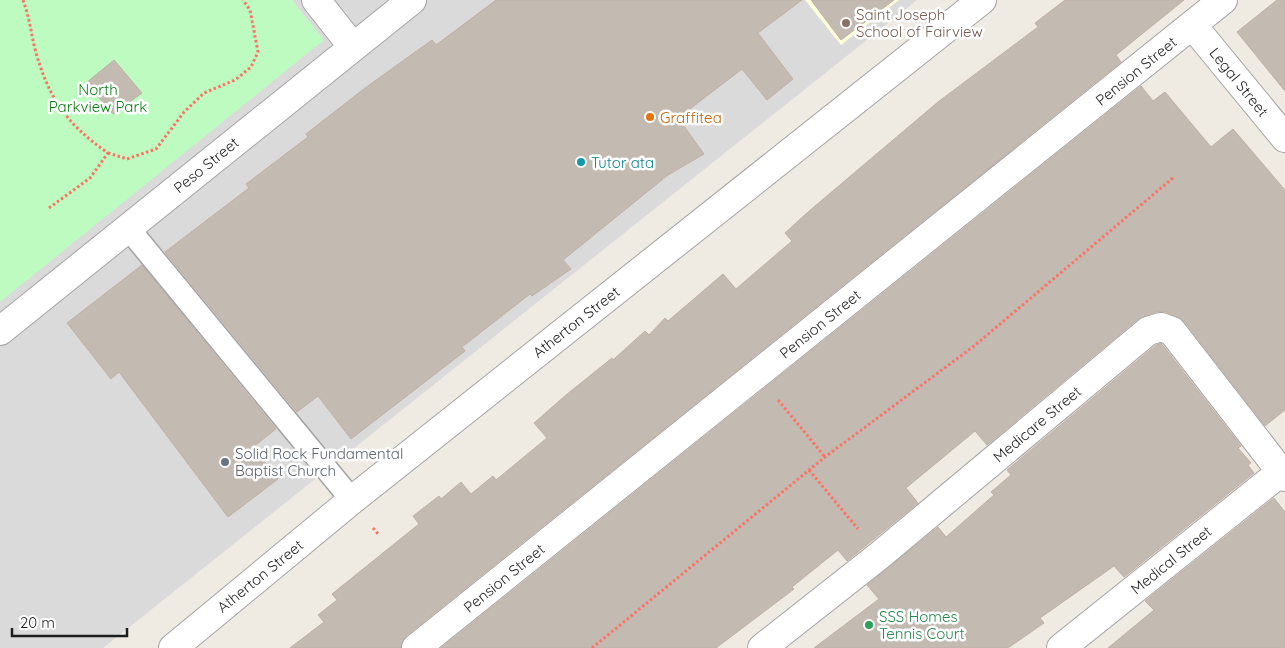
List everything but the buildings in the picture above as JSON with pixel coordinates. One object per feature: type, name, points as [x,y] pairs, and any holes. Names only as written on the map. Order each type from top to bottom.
[{"type":"street","points":[[316,0],[353,47]]},
{"type":"street","name":"Peso Street","points":[[0,331],[412,0]]},
{"type":"street","name":"Atherton Street","points":[[173,648],[352,500],[982,0]]},
{"type":"street","name":"Pension Street","points":[[416,648],[1223,0]]},
{"type":"street","name":"Legal Street","points":[[1193,26],[1285,138]]},
{"type":"street","name":"Medicare Street","points":[[762,648],[880,555],[1148,331],[1160,327],[1172,331],[1283,474]]},
{"type":"street","name":"Medical Street","points":[[1061,648],[1283,474]]},
{"type":"lane","points":[[128,228],[352,500]]},
{"type":"path","points":[[23,0],[48,90],[62,112],[89,140],[108,153],[127,159],[156,149],[184,112],[204,94],[235,80],[252,68],[258,52],[250,10],[243,0]]},
{"type":"path","points":[[49,208],[90,178],[108,153]]},
{"type":"path","points":[[592,648],[808,470],[974,346],[1174,177]]},
{"type":"path","points":[[757,374],[825,457]]},
{"type":"path","points":[[808,470],[880,555]]},
{"type":"shaded area","points":[[0,0],[917,0],[103,648],[0,648]]},
{"type":"shaded area","name":"Saint Joseph School of Fairview","points":[[805,0],[899,0],[841,45]]},
{"type":"green space","name":"North Parkview Park","points":[[0,0],[292,0],[324,40],[0,302]]},
{"type":"place","name":"Saint Joseph School of Fairview","points":[[846,23]]},
{"type":"place","name":"Graffitea","points":[[650,117]]},
{"type":"place","name":"Tutor ata","points":[[581,162]]},
{"type":"place","name":"Solid Rock Fundamental Baptist Church","points":[[225,462]]},
{"type":"place","name":"SSS Homes Tennis Court","points":[[869,625]]}]
